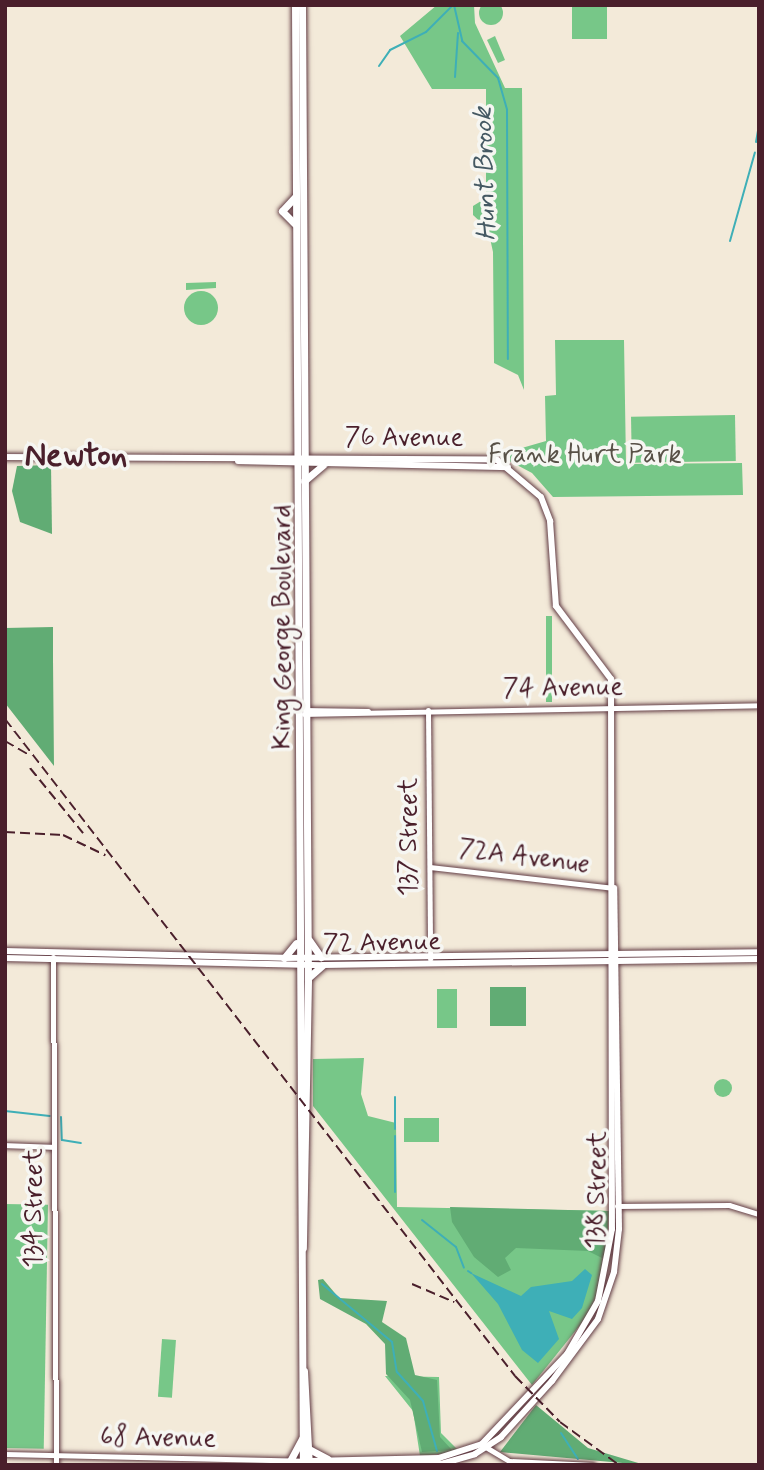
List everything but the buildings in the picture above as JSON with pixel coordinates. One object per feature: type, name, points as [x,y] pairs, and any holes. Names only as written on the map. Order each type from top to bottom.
[{"type":"main road","name":"King George Boulevard","points":[[295,5],[296,224],[301,462],[304,481],[302,712],[298,757],[298,961],[303,1248],[302,1437],[306,1463]]},
{"type":"main road","name":"King George Boulevard","points":[[302,5],[302,712],[308,961],[303,1248]]},
{"type":"main road","points":[[296,196],[282,211],[296,224]]},
{"type":"main road","name":"76 Avenue","points":[[5,457],[301,462],[484,458],[508,467]]},
{"type":"main road","points":[[437,465],[484,458]]},
{"type":"main road","name":"76 Avenue","points":[[301,462],[323,465],[508,467]]},
{"type":"main road","points":[[304,481],[323,465]]},
{"type":"main road","name":"138 Street","points":[[484,1446],[585,1329],[608,1270],[616,1206],[614,708],[604,663],[556,606],[544,501],[508,467]]},
{"type":"main road","points":[[298,757],[306,805]]},
{"type":"main road","points":[[307,936],[322,961],[308,981]]},
{"type":"main road","points":[[284,958],[298,939]]},
{"type":"main road","name":"72 Avenue","points":[[5,951],[53,955],[298,961],[615,957],[759,952]]},
{"type":"main road","name":"72 Avenue","points":[[5,958],[53,955],[284,958],[298,961]]},
{"type":"main road","name":"72 Avenue","points":[[615,957],[759,959]]},
{"type":"main road","points":[[300,1119],[307,1129]]},
{"type":"main road","name":"King George Boulevard","points":[[304,1371],[309,1449],[306,1463]]},
{"type":"main road","points":[[290,1461],[302,1437]]},
{"type":"main road","name":"68 Avenue","points":[[325,1463],[366,1458],[448,1457],[484,1446]]},
{"type":"main road","name":"68 Avenue","points":[[306,1463],[447,1464],[484,1446]]},
{"type":"main road","points":[[309,1449],[325,1463]]},
{"type":"main road","points":[[347,1465],[366,1458]]},
{"type":"main road","points":[[382,1465],[416,1458]]},
{"type":"street","name":"74 Avenue","points":[[302,712],[759,705]]},
{"type":"street","name":"137 Street","points":[[428,710],[430,960]]},
{"type":"street","name":"72A Avenue","points":[[430,867],[614,888]]},
{"type":"street","name":"134 Street","points":[[53,955],[56,1465]]},
{"type":"street","points":[[5,1145],[54,1147]]},
{"type":"street","points":[[616,1206],[729,1205],[759,1214]]},
{"type":"street","points":[[484,1446],[509,1461],[593,1465]]},
{"type":"street","name":"68 Avenue","points":[[5,1454],[306,1463]]},
{"type":"green space","points":[[491,1],[500,4],[503,13],[500,22],[491,25],[482,22],[479,13],[482,4]]},
{"type":"green space","points":[[437,5],[474,5],[475,23],[505,88],[522,88],[524,390],[518,375],[494,363],[493,252],[488,229],[473,215],[473,206],[486,198],[486,89],[432,89],[400,36]]},
{"type":"green space","points":[[572,5],[607,5],[607,39],[572,39]]},
{"type":"green space","points":[[495,36],[505,60],[498,63],[487,40]]},
{"type":"green space","points":[[216,282],[216,288],[186,290],[186,283]]},
{"type":"green space","points":[[201,291],[213,296],[218,308],[213,320],[201,325],[189,320],[184,308],[189,296]]},
{"type":"green space","name":"Frank Hurt Park","points":[[555,340],[624,340],[626,464],[742,463],[743,495],[553,497],[532,473],[498,455],[546,441],[545,396],[556,395]]},
{"type":"green space","points":[[735,415],[736,461],[632,463],[631,417]]},
{"type":"green space","points":[[51,465],[52,534],[20,522],[12,491],[17,466]]},
{"type":"green space","points":[[546,616],[552,616],[552,702],[546,702]]},
{"type":"green space","points":[[53,627],[54,766],[5,703],[5,628]]},
{"type":"green space","points":[[490,987],[526,987],[526,1026],[490,1026]]},
{"type":"green space","points":[[437,989],[457,989],[457,1028],[437,1028]]},
{"type":"green space","points":[[364,1058],[361,1094],[368,1116],[396,1123],[397,1207],[609,1211],[599,1288],[589,1314],[532,1385],[313,1106],[313,1059]]},
{"type":"green space","points":[[723,1079],[729,1082],[732,1088],[729,1094],[723,1097],[717,1094],[714,1088],[717,1082]]},
{"type":"green space","points":[[404,1118],[439,1118],[439,1142],[404,1142]]},
{"type":"green space","points":[[5,1204],[48,1205],[44,1449],[5,1448]]},
{"type":"green space","points":[[450,1207],[609,1211],[606,1260],[588,1251],[516,1248],[505,1258],[511,1270],[498,1277],[474,1257],[452,1222]]},
{"type":"green space","points":[[323,1279],[339,1298],[387,1301],[382,1322],[406,1338],[415,1375],[437,1380],[440,1437],[452,1450],[422,1452],[410,1400],[386,1374],[385,1344],[366,1324],[320,1299],[318,1280]]},
{"type":"green space","points":[[162,1339],[176,1340],[172,1398],[158,1397]]},
{"type":"green space","points":[[385,1376],[439,1377],[441,1433],[460,1452],[420,1456],[413,1411]]},
{"type":"green space","points":[[536,1405],[588,1448],[645,1465],[500,1452]]},
{"type":"water","points":[[585,1269],[592,1275],[582,1308],[572,1319],[549,1311],[559,1339],[538,1363],[522,1350],[498,1304],[471,1273],[521,1296],[531,1287],[572,1281]]},
{"type":"waterway","points":[[379,66],[390,50],[426,32],[453,5]]},
{"type":"waterway","name":"Hunt Brook","points":[[454,5],[462,41],[498,78],[507,110],[508,359]]},
{"type":"waterway","points":[[455,77],[458,33]]},
{"type":"waterway","points":[[756,142],[759,125]]},
{"type":"waterway","points":[[730,241],[755,152]]},
{"type":"waterway","points":[[395,1097],[395,1129]]},
{"type":"waterway","points":[[5,1111],[50,1116]]},
{"type":"waterway","points":[[61,1117],[62,1140],[81,1143]]},
{"type":"waterway","points":[[395,1136],[395,1192]]},
{"type":"waterway","points":[[422,1220],[456,1247],[464,1268]]},
{"type":"waterway","points":[[322,1284],[392,1342],[397,1372],[423,1401],[437,1451]]},
{"type":"waterway","points":[[561,1433],[578,1459]]},
{"type":"railway","points":[[5,719],[515,1376],[560,1422],[619,1465]]},
{"type":"railway","points":[[5,741],[29,755]]},
{"type":"railway","points":[[30,768],[83,833]]},
{"type":"railway","points":[[5,832],[63,835],[105,855]]},
{"type":"railway","points":[[412,1284],[454,1302]]},
{"type":"district","name":"Newton","points":[[76,457]]}]
